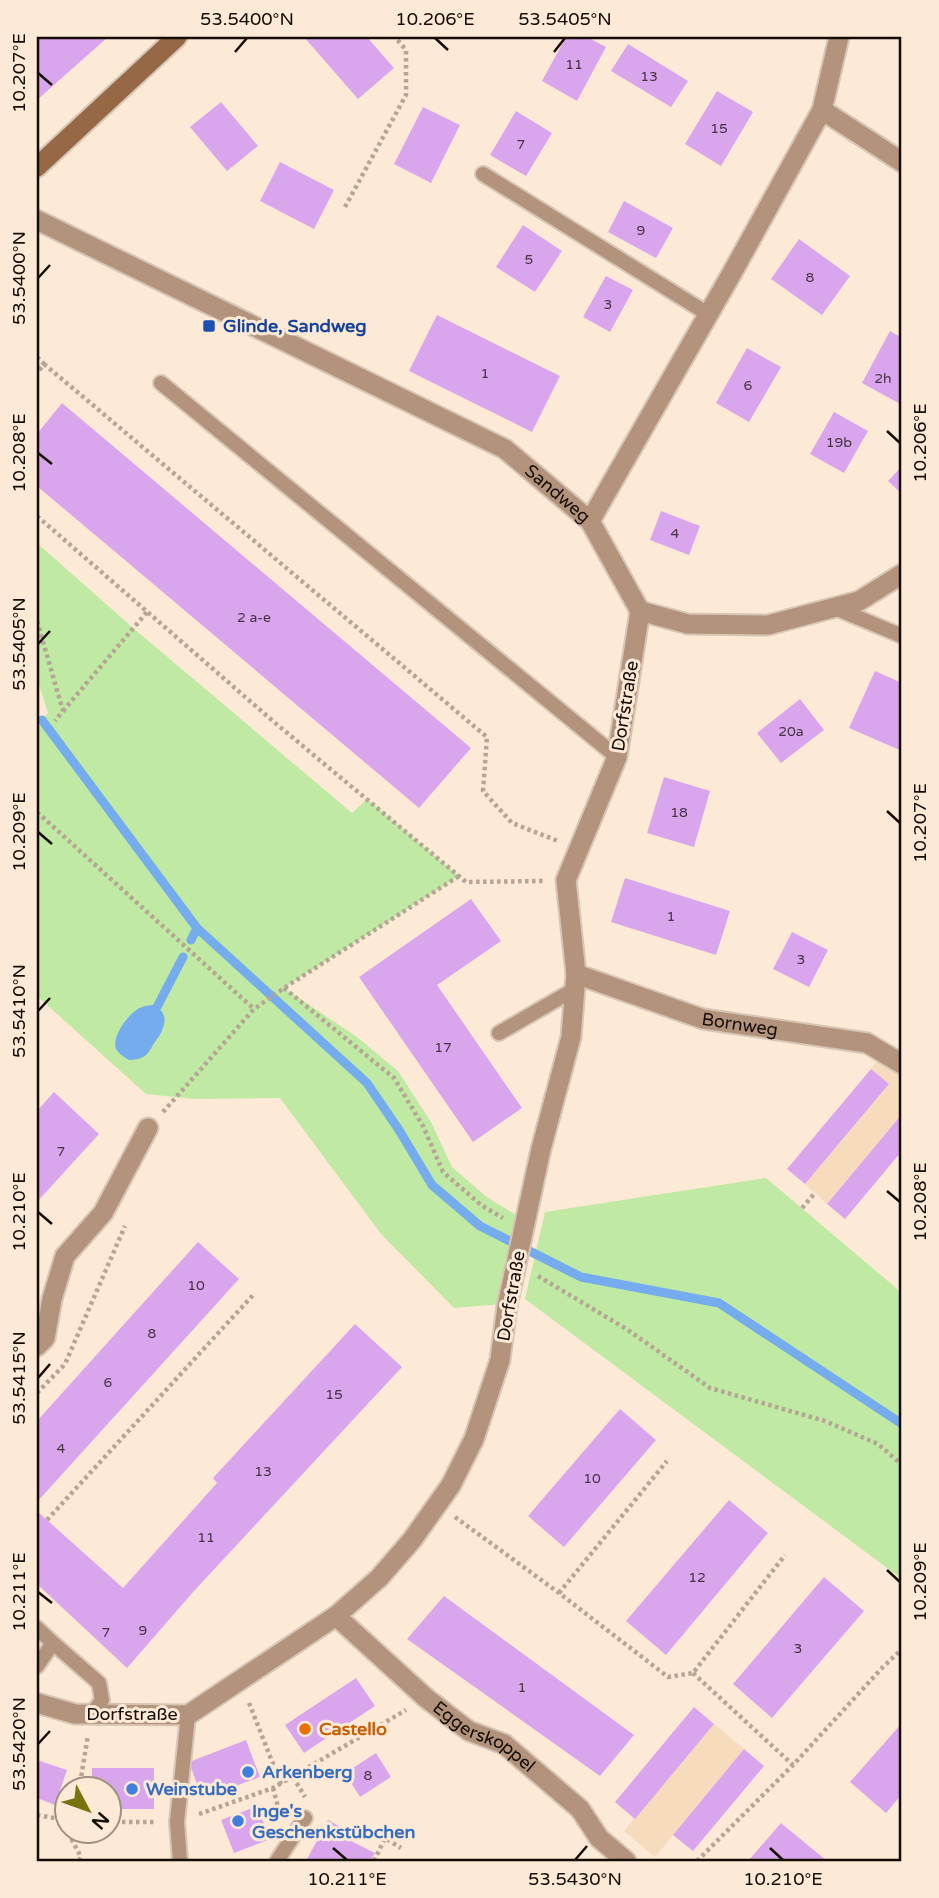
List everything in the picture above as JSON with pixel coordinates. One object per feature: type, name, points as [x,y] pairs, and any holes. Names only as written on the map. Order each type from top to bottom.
[{"type":"main road","points":[[37,167],[177,37]]},
{"type":"street","name":"Sandweg","points":[[37,219],[505,449],[590,521],[822,110],[839,37]]},
{"type":"street","points":[[822,110],[902,162]]},
{"type":"street","points":[[590,521],[640,611],[688,624],[768,625],[859,601],[902,575]]},
{"type":"street","name":"Dorfstraße","points":[[37,1703],[75,1714],[188,1715],[336,1616],[379,1578],[412,1540],[452,1485],[474,1439],[500,1360],[507,1306],[523,1230],[570,1037],[575,982],[566,880],[617,757],[640,611]]},
{"type":"street","name":"Bornweg","points":[[575,982],[703,1019],[867,1043],[902,1064]]},
{"type":"street","points":[[37,1346],[45,1338],[52,1299],[65,1256],[103,1213],[148,1128]]},
{"type":"street","name":"Eggerskoppel","points":[[336,1616],[426,1698],[469,1731],[504,1744],[580,1809],[599,1838],[626,1861]]},
{"type":"lane","points":[[483,174],[708,314]]},
{"type":"lane","points":[[161,383],[617,757]]},
{"type":"lane","points":[[835,608],[902,636]]},
{"type":"lane","points":[[499,1033],[575,982]]},
{"type":"lane","points":[[37,1628],[99,1683],[102,1700],[92,1714]]},
{"type":"lane","points":[[37,1666],[53,1643]]},
{"type":"lane","points":[[180,1861],[177,1822],[188,1715]]},
{"type":"lane","points":[[277,1861],[305,1818]]},
{"type":"path","points":[[345,207],[406,95],[406,50],[395,37]]},
{"type":"path","points":[[37,357],[486,737],[483,791],[512,823],[579,848]]},
{"type":"path","points":[[37,373],[44,364]]},
{"type":"path","points":[[37,516],[274,722],[466,882],[566,880]]},
{"type":"path","points":[[55,721],[147,612]]},
{"type":"path","points":[[37,621],[63,711]]},
{"type":"path","points":[[37,812],[254,1009]]},
{"type":"path","points":[[148,1128],[254,1009],[458,876]]},
{"type":"path","points":[[284,988],[394,1078],[423,1125],[443,1172],[481,1205],[523,1230]]},
{"type":"path","points":[[802,1208],[815,1193]]},
{"type":"path","points":[[37,1393],[65,1364],[130,1214]]},
{"type":"path","points":[[516,1263],[628,1330],[710,1388],[825,1421],[878,1444],[902,1465]]},
{"type":"path","points":[[47,1520],[254,1294]]},
{"type":"path","points":[[559,1593],[667,1461]]},
{"type":"path","points":[[438,1504],[668,1677],[693,1673],[785,1555]]},
{"type":"path","points":[[697,1861],[793,1765],[902,1648]]},
{"type":"path","points":[[693,1673],[793,1765]]},
{"type":"path","points":[[240,1680],[281,1784]]},
{"type":"path","points":[[122,1822],[177,1822],[273,1788],[426,1698]]},
{"type":"path","points":[[81,1776],[92,1714]]},
{"type":"path","points":[[293,1777],[309,1804]]},
{"type":"path","points":[[373,1861],[385,1839],[401,1847]]},
{"type":"shaded area","points":[[879,1059],[902,1077],[902,1114],[827,1204],[805,1184],[889,1085],[871,1069]]},
{"type":"shaded area","points":[[714,1724],[744,1749],[655,1857],[624,1831]]},
{"type":"green space","points":[[37,543],[352,813],[367,799],[459,876],[284,988],[357,1037],[398,1071],[431,1122],[452,1167],[488,1198],[521,1218],[503,1304],[454,1308],[381,1234],[280,1098],[195,1099],[146,1094],[37,996],[37,726],[48,713],[37,678]]},
{"type":"green space","points":[[766,1178],[902,1293],[902,1579],[525,1299],[545,1212]]},
{"type":"water","points":[[153,1005],[159,1008],[164,1017],[161,1032],[145,1056],[129,1060],[116,1049],[119,1031],[137,1009]]},
{"type":"building","points":[[37,37],[108,37],[37,100]]},
{"type":"building","points":[[304,37],[367,37],[394,68],[358,99]]},
{"type":"building","points":[[566,37],[587,37],[606,47],[577,101],[542,81]]},
{"type":"building","points":[[628,44],[688,81],[671,107],[611,71]]},
{"type":"building","points":[[717,91],[753,112],[721,166],[685,144]]},
{"type":"building","points":[[221,102],[258,146],[227,171],[190,127]]},
{"type":"building","points":[[423,107],[460,125],[431,183],[394,164]]},
{"type":"building","points":[[516,111],[552,133],[526,176],[490,155]]},
{"type":"building","points":[[280,162],[334,190],[314,229],[260,201]]},
{"type":"building","points":[[624,201],[673,228],[656,258],[608,232]]},
{"type":"building","points":[[523,225],[562,251],[535,292],[496,267]]},
{"type":"building","points":[[799,239],[850,276],[822,315],[771,279]]},
{"type":"building","points":[[606,276],[633,290],[610,332],[583,317]]},
{"type":"building","points":[[437,315],[560,376],[532,432],[409,371]]},
{"type":"building","points":[[890,331],[902,338],[902,405],[862,383]]},
{"type":"building","points":[[747,348],[781,367],[749,422],[716,403]]},
{"type":"building","points":[[62,403],[471,748],[419,808],[37,486],[37,434]]},
{"type":"building","points":[[834,412],[868,431],[844,473],[810,454]]},
{"type":"building","points":[[902,466],[902,494],[888,481]]},
{"type":"building","points":[[661,511],[700,526],[689,555],[650,540]]},
{"type":"building","points":[[875,671],[902,683],[902,751],[849,728]]},
{"type":"building","points":[[800,699],[824,730],[781,763],[757,733]]},
{"type":"building","points":[[664,777],[710,791],[694,847],[647,833]]},
{"type":"building","points":[[625,878],[730,911],[716,955],[611,922]]},
{"type":"building","points":[[471,899],[501,941],[437,985],[522,1108],[473,1142],[359,977]]},
{"type":"building","points":[[792,932],[828,950],[809,987],[773,969]]},
{"type":"building","points":[[871,1069],[889,1084],[805,1184],[787,1169]]},
{"type":"building","points":[[54,1092],[99,1134],[37,1202],[37,1111]]},
{"type":"building","points":[[902,1114],[902,1151],[845,1219],[827,1204]]},
{"type":"building","points":[[198,1242],[239,1279],[37,1502],[37,1421]]},
{"type":"building","points":[[355,1324],[402,1367],[194,1591],[127,1668],[37,1584],[37,1511],[123,1588],[217,1483],[213,1478]]},
{"type":"building","points":[[620,1409],[656,1440],[564,1547],[528,1516]]},
{"type":"building","points":[[729,1500],[768,1533],[666,1655],[626,1621]]},
{"type":"building","points":[[824,1577],[864,1611],[772,1718],[733,1684]]},
{"type":"building","points":[[444,1596],[634,1735],[600,1776],[407,1639]]},
{"type":"building","points":[[356,1678],[375,1706],[304,1753],[285,1725]]},
{"type":"building","points":[[694,1707],[714,1724],[635,1819],[615,1802]]},
{"type":"building","points":[[902,1723],[902,1794],[886,1813],[850,1782]]},
{"type":"building","points":[[246,1740],[260,1777],[202,1798],[189,1762]]},
{"type":"building","points":[[744,1749],[764,1766],[693,1851],[673,1835]]},
{"type":"building","points":[[376,1753],[391,1777],[360,1797],[345,1773]]},
{"type":"building","points":[[37,1760],[67,1770],[65,1776],[52,1776],[52,1804],[37,1798]]},
{"type":"building","points":[[92,1768],[154,1768],[154,1809],[122,1809],[122,1776],[92,1776]]},
{"type":"building","points":[[257,1806],[270,1839],[234,1853],[221,1820]]},
{"type":"building","points":[[328,1820],[346,1830],[343,1837],[375,1853],[370,1861],[306,1861]]},
{"type":"building","points":[[781,1823],[827,1861],[748,1861]]},
{"type":"waterway","points":[[42,720],[197,928],[367,1083],[432,1185],[480,1226],[581,1277],[719,1303],[902,1424]]},
{"type":"waterway","points":[[191,940],[197,928]]},
{"type":"waterway","points":[[157,1007],[183,957]]},
{"type":"place","name":"Glinde, Sandweg","points":[[209,326]]},
{"type":"place","name":"Castello","points":[[305,1729]]},
{"type":"place","name":"Arkenberg","points":[[248,1772]]},
{"type":"place","name":"Weinstube","points":[[132,1789]]},
{"type":"place","name":"Inge's Geschenkstübchen","points":[[238,1821]]}]
